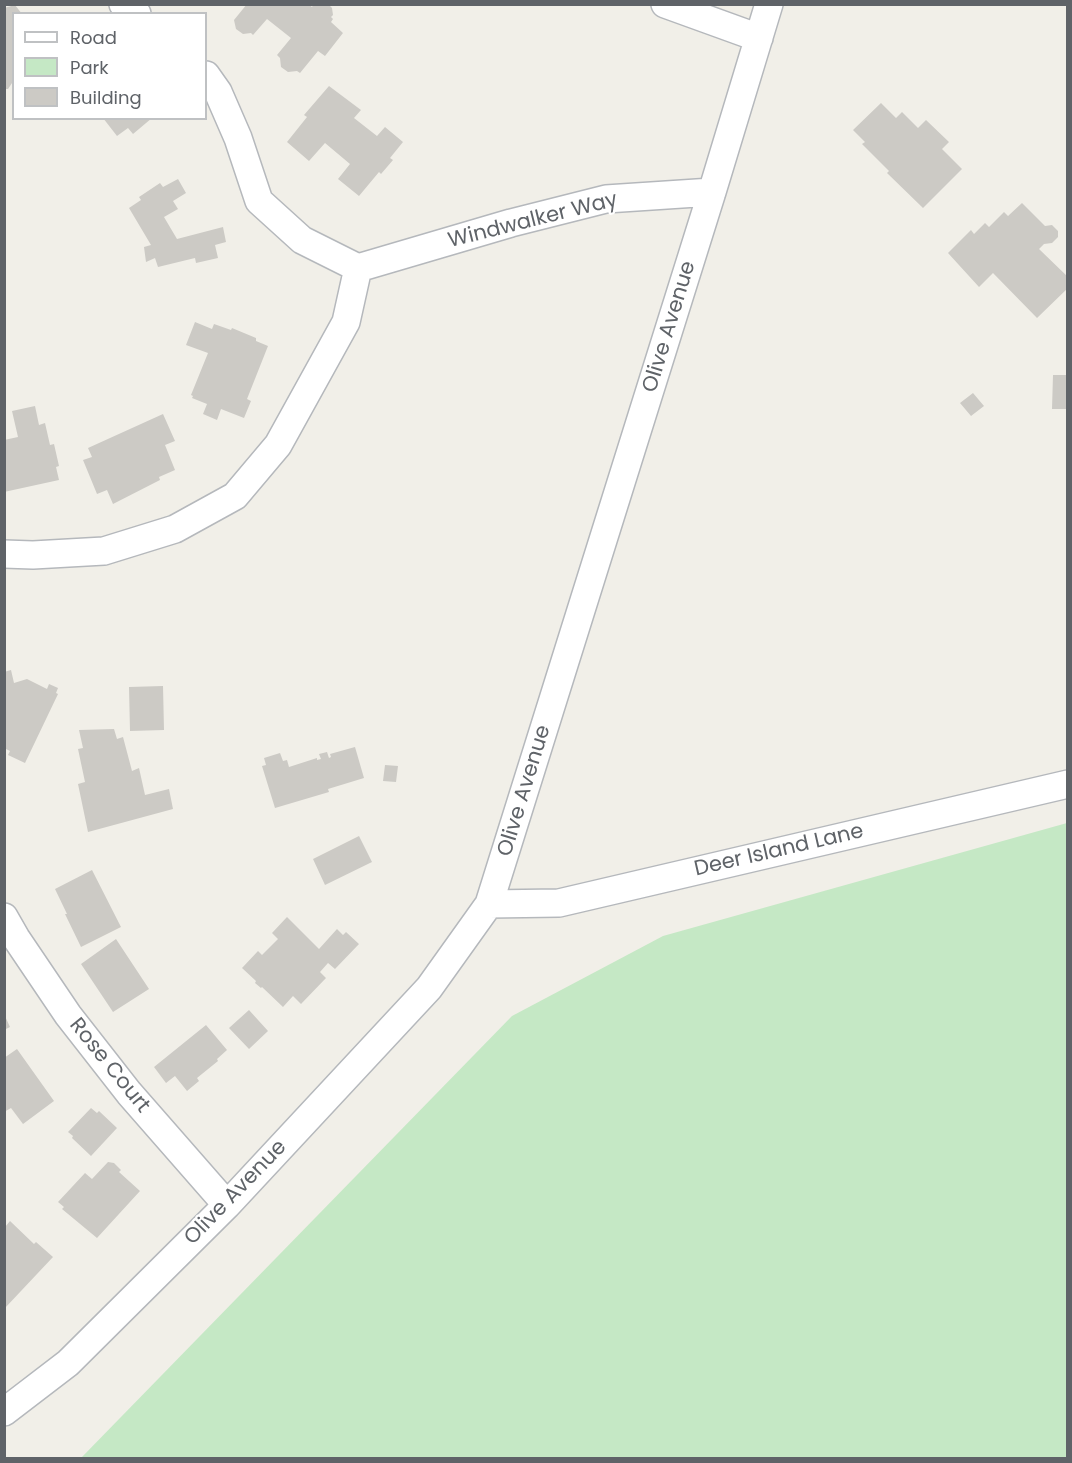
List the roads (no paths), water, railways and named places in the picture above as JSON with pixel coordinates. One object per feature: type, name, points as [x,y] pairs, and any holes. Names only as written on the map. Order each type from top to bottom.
[{"type":"street","points":[[665,4],[759,38]]},
{"type":"street","name":"Olive Avenue","points":[[4,1412],[68,1363],[227,1205],[429,988],[489,904],[769,4]]},
{"type":"street","points":[[4,554],[33,555],[104,551],[175,529],[235,496],[278,445],[346,322],[358,268],[302,240],[259,201],[238,138],[218,92],[207,76]]},
{"type":"street","name":"Windwalker Way","points":[[358,268],[511,223],[606,199],[712,192]]},
{"type":"street","name":"Deer Island Lane","points":[[489,904],[559,903],[1068,784]]},
{"type":"street","name":"Rose Court","points":[[4,916],[16,938],[68,1015],[129,1093],[227,1205]]}]
